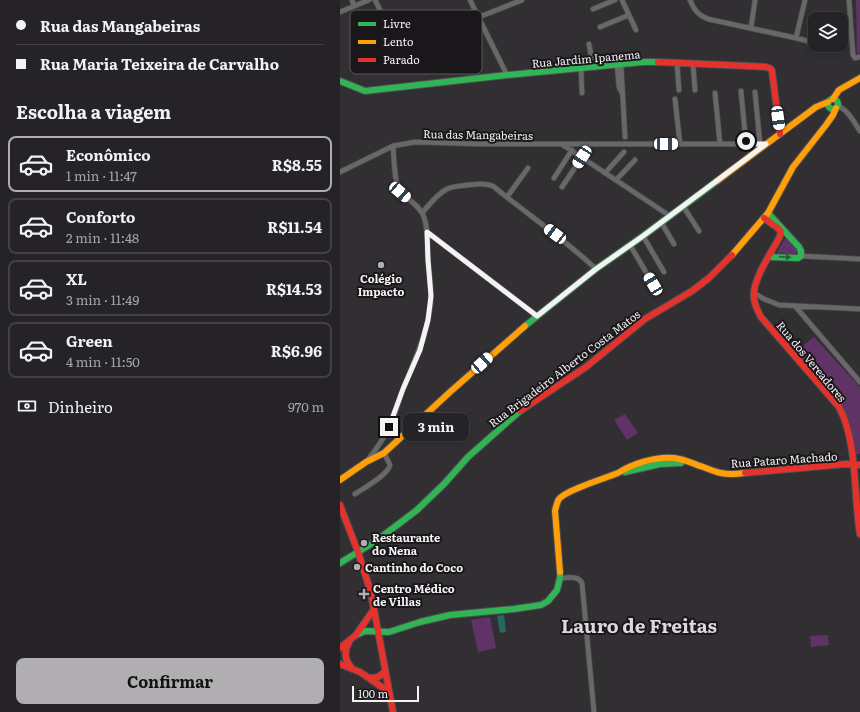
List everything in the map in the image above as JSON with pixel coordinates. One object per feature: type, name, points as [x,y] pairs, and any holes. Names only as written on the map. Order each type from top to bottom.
[{"type":"street","points":[[352,0],[354,6]]},
{"type":"street","points":[[340,12],[369,0]]},
{"type":"street","points":[[375,0],[380,10]]},
{"type":"street","points":[[470,0],[475,10]]},
{"type":"street","points":[[482,16],[522,0]]},
{"type":"street","points":[[593,10],[615,0]]},
{"type":"street","points":[[622,0],[636,30]]},
{"type":"street","points":[[690,0],[697,14],[702,17],[808,41]]},
{"type":"street","points":[[751,28],[755,0]]},
{"type":"street","points":[[796,38],[805,0]]},
{"type":"street","points":[[849,0],[853,55],[855,58],[860,57]]},
{"type":"street","points":[[600,27],[629,15]]},
{"type":"street","points":[[482,23],[507,75]]},
{"type":"street","points":[[589,44],[593,66]]},
{"type":"street","name":"Rua Jardim Ipanema","points":[[340,81],[365,91],[593,66],[643,62],[767,67],[771,69],[780,134]]},
{"type":"street","points":[[676,63],[679,90]]},
{"type":"street","points":[[619,64],[619,87],[622,93],[625,137]]},
{"type":"street","points":[[693,64],[695,90]]},
{"type":"street","points":[[581,68],[582,93]]},
{"type":"street","points":[[833,105],[839,90],[860,78]]},
{"type":"street","points":[[741,91],[746,144]]},
{"type":"street","points":[[755,92],[763,144]]},
{"type":"street","points":[[715,93],[720,144]]},
{"type":"street","points":[[675,99],[680,144]]},
{"type":"street","points":[[340,480],[398,442],[450,392],[504,344],[596,269],[670,216],[763,144],[780,134],[819,105],[833,105],[842,107],[846,110],[860,131]]},
{"type":"street","name":"Rua Brigadeiro Alberto Costa Matos","points":[[340,563],[376,542],[417,510],[444,484],[468,457],[517,413],[586,367],[645,319],[692,291],[709,278],[730,257],[766,216],[793,166],[833,115],[833,105]]},
{"type":"street","name":"Rua das Mangabeiras","points":[[340,172],[394,146],[415,142],[485,144],[763,144]]},
{"type":"street","points":[[562,144],[670,216]]},
{"type":"street","points":[[366,462],[380,443],[389,427],[403,389],[420,350],[426,329],[431,296],[427,232],[424,218],[422,212],[416,205],[400,192],[398,188],[396,180],[394,146]]},
{"type":"street","points":[[554,178],[572,150]]},
{"type":"street","points":[[605,173],[624,152]]},
{"type":"street","points":[[562,187],[582,157]]},
{"type":"street","points":[[616,180],[635,160]]},
{"type":"street","points":[[507,197],[528,168]]},
{"type":"street","points":[[422,212],[441,193],[448,189],[456,186],[480,183],[487,184],[493,186],[555,234],[596,269]]},
{"type":"street","points":[[683,206],[699,231]]},
{"type":"street","points":[[766,216],[799,247],[801,256]]},
{"type":"street","points":[[766,216],[781,232],[758,279],[754,293],[778,305],[860,309]]},
{"type":"street","points":[[661,222],[674,244]]},
{"type":"street","points":[[427,232],[537,316]]},
{"type":"street","points":[[643,236],[664,272]]},
{"type":"street","points":[[630,245],[653,284]]},
{"type":"street","points":[[769,257],[798,258],[801,256],[860,259]]},
{"type":"street","name":"Rua dos Vereadores","points":[[754,293],[755,307],[761,317],[839,407],[844,416],[856,456],[853,465],[860,534]]},
{"type":"street","points":[[794,306],[860,382]]},
{"type":"street","points":[[355,494],[374,482],[389,469],[390,465],[384,452]]},
{"type":"street","name":"Rua Pataro Machado","points":[[846,464],[856,456]]},
{"type":"street","name":"Rua Pataro Machado","points":[[370,631],[389,632],[420,622],[450,615],[514,609],[541,605],[548,601],[554,596],[560,578],[555,515],[558,499],[568,492],[618,473],[648,467],[661,461],[673,458],[720,473],[732,474],[846,464],[860,465]]},
{"type":"street","points":[[648,467],[649,460]]},
{"type":"street","name":"Rua Pataro Machado","points":[[618,473],[624,469],[649,460],[661,461]]},
{"type":"street","points":[[340,505],[358,552],[371,593],[393,712]]},
{"type":"street","points":[[560,578],[576,578],[580,579],[582,583],[594,712]]},
{"type":"street","points":[[340,648],[356,635],[374,609]]},
{"type":"street","points":[[356,635],[365,631],[370,631],[380,641]]},
{"type":"street","points":[[380,641],[389,632]]},
{"type":"street","points":[[350,641],[345,655],[347,663],[353,669]]},
{"type":"street","points":[[340,664],[371,678],[389,692]]},
{"type":"street","points":[[371,678],[378,677],[385,672]]},
{"type":"shaded area","points":[[856,0],[860,0],[860,53],[857,54]]},
{"type":"shaded area","points":[[786,237],[798,251],[795,255],[777,252]]},
{"type":"shaded area","points":[[814,337],[860,387],[860,454],[854,454],[847,418],[795,352]]},
{"type":"shaded area","points":[[625,414],[638,433],[627,440],[614,420]]},
{"type":"shaded area","points":[[504,615],[506,632],[500,633],[497,616]]},
{"type":"shaded area","points":[[490,617],[496,648],[478,652],[471,620]]},
{"type":"shaded area","points":[[828,635],[829,645],[811,647],[810,636]]},
{"type":"traffic: fast","points":[[340,81],[365,91],[507,75],[643,62],[658,62]]},
{"type":"traffic: fast","points":[[833,99],[838,104],[833,109],[828,104],[833,99]]},
{"type":"traffic: fast","points":[[525,326],[596,269],[717,181]]},
{"type":"traffic: fast","points":[[768,213],[801,251],[801,256],[798,258],[769,257]]},
{"type":"traffic: fast","points":[[340,563],[376,541],[417,510],[444,484],[468,457],[520,411]]},
{"type":"traffic: fast","points":[[625,472],[660,464],[681,463]]},
{"type":"traffic: fast","points":[[356,635],[365,631],[389,632],[420,622],[450,615],[541,605],[548,601],[557,590],[560,572]]},
{"type":"traffic: slow","points":[[833,99],[839,90],[860,78]]},
{"type":"traffic: slow","points":[[717,181],[816,107],[828,102]]},
{"type":"traffic: slow","points":[[732,255],[768,213],[793,167],[826,125],[836,108]]},
{"type":"traffic: slow","points":[[340,480],[366,462],[384,453],[525,326]]},
{"type":"traffic: slow","points":[[560,572],[555,511],[559,499],[569,492],[637,464],[660,458],[681,459],[724,474],[745,473]]},
{"type":"traffic: jam","points":[[658,62],[767,67],[771,69],[780,134]]},
{"type":"traffic: jam","points":[[764,218],[781,232],[759,275],[754,292],[755,304],[761,317],[839,407],[849,434],[852,448],[860,534]]},
{"type":"traffic: jam","points":[[520,411],[586,367],[645,319],[692,291],[709,278],[732,255]]},
{"type":"traffic: jam","points":[[745,473],[846,464],[860,465]]},
{"type":"traffic: jam","points":[[340,505],[358,552],[371,593],[393,712]]},
{"type":"traffic: jam","points":[[340,648],[356,635],[374,609]]},
{"type":"traffic: jam","points":[[349,642],[346,649],[346,655],[347,661],[351,667]]},
{"type":"traffic: jam","points":[[340,664],[360,672],[389,692]]},
{"type":"traffic: jam","points":[[371,678],[378,677],[385,672]]},
{"type":"place","name":"Colégio Impacto","points":[[381,265]]},
{"type":"place","name":"Restaurante do Nena","points":[[364,543]]},
{"type":"place","name":"Cantinho do Coco","points":[[357,567]]},
{"type":"place","name":"Centro Médico de Villas","points":[[364,594]]},
{"type":"district","name":"Lauro de Freitas","points":[[639,625]]},
{"type":"route","points":[[389,427],[403,389],[420,350],[428,320],[431,296],[427,232],[537,316],[596,269],[643,236],[766,144],[746,144],[746,141]]}]
